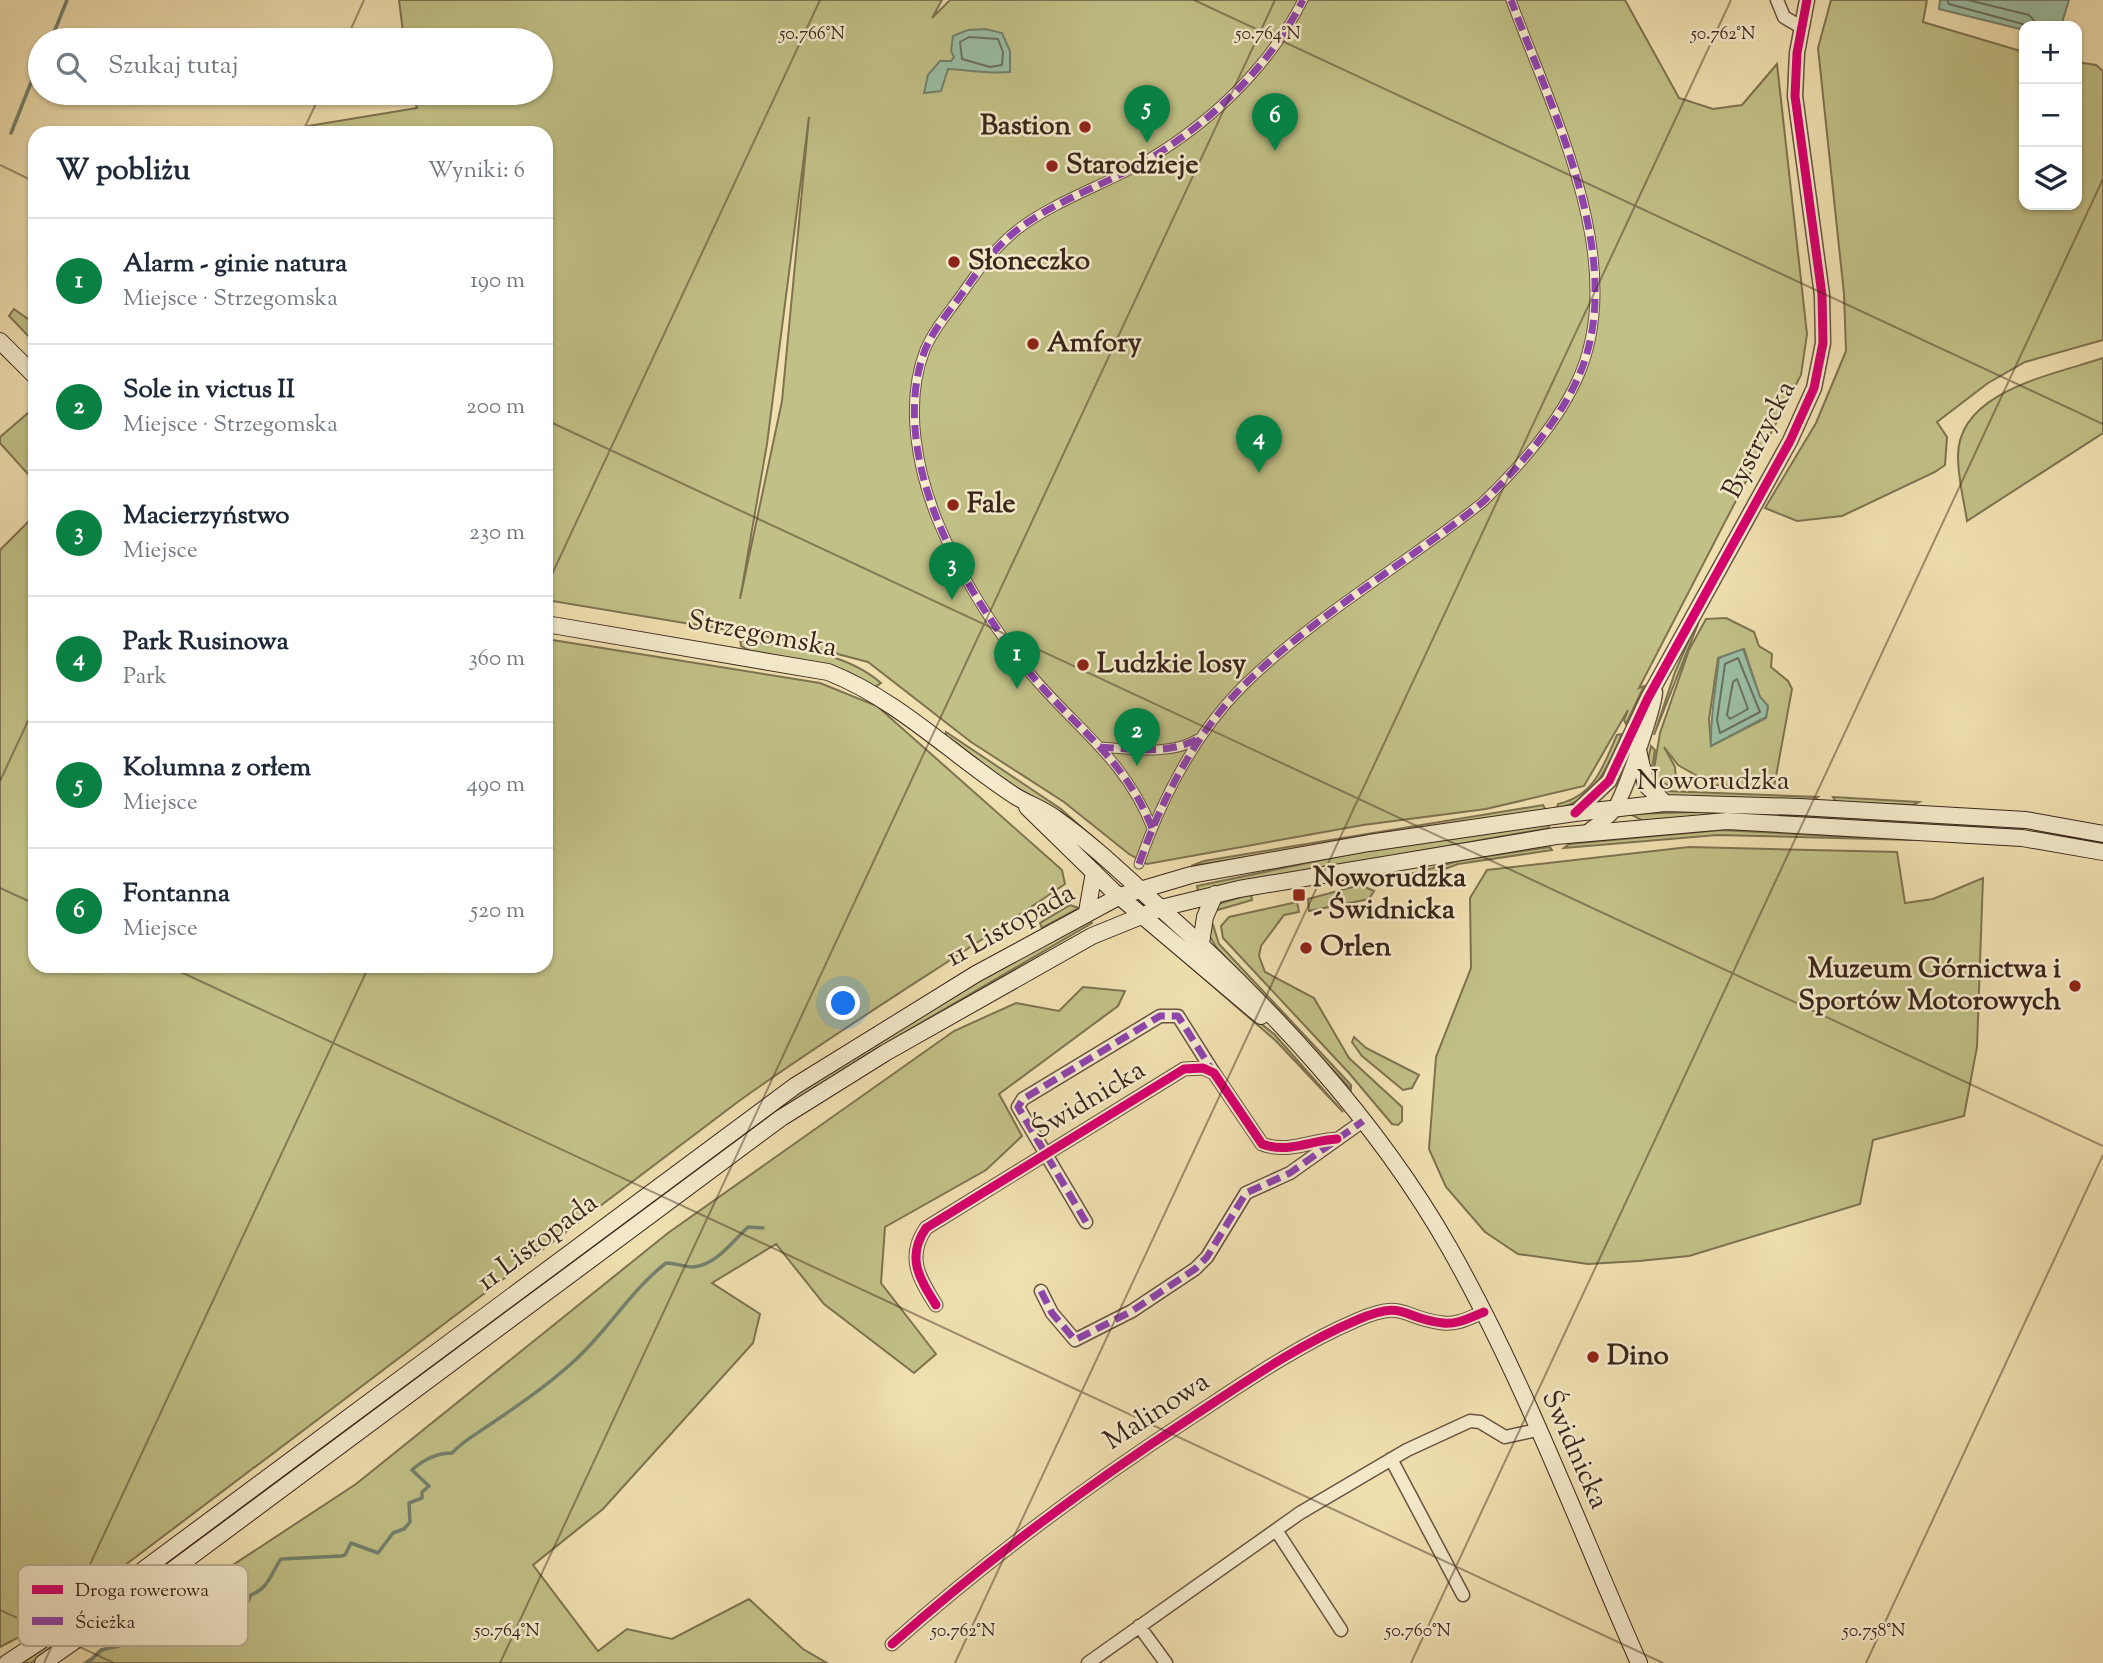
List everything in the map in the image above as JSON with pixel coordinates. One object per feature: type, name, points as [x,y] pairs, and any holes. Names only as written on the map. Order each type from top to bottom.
[{"type":"main road","points":[[0,341],[28,369]]},
{"type":"main road","name":"Strzegomska","points":[[553,625],[828,672],[854,682],[904,713],[1016,797],[1120,896]]},
{"type":"main road","points":[[1638,750],[1646,785],[1665,803]]},
{"type":"main road","name":"Strzegomska","points":[[1016,797],[1052,816],[1161,908]]},
{"type":"main road","name":"Noworudzka","points":[[1120,896],[1191,875],[1285,857],[1574,813],[1665,803],[2026,820],[2103,834]]},
{"type":"main road","name":"Noworudzka","points":[[1141,915],[1215,894],[1588,832],[1727,821],[2022,838],[2103,852]]},
{"type":"main road","points":[[1087,912],[1094,872]]},
{"type":"main road","points":[[1201,943],[1205,917],[1215,894]]},
{"type":"main road","name":"11 Listopada","points":[[150,1565],[785,1093],[976,974],[1120,896]]},
{"type":"main road","name":"Świdnicka","points":[[1120,896],[1300,1049]]},
{"type":"main road","name":"Świdnicka","points":[[1161,908],[1201,943],[1363,1121],[1441,1234],[1484,1312],[1639,1663]]},
{"type":"main road","name":"11 Listopada","points":[[179,1565],[781,1118],[885,1053],[986,995],[1092,936],[1141,915]]},
{"type":"main road","name":"11 Listopada","points":[[7,1663],[33,1646]]},
{"type":"main road","name":"11 Listopada","points":[[43,1663],[67,1646]]},
{"type":"street","points":[[1152,828],[1130,781],[1030,673],[989,617],[953,555],[938,522],[920,460],[915,426],[916,383],[926,347],[989,255],[1019,229],[1139,164],[1206,120],[1260,66],[1291,25],[1303,0]]},
{"type":"street","points":[[1139,864],[1152,828],[1203,736],[1242,687],[1281,651],[1483,502],[1505,480],[1545,430],[1577,381],[1586,357],[1594,309],[1592,257],[1584,205],[1545,86],[1511,0]]},
{"type":"street","points":[[1777,0],[1784,17],[1801,27]]},
{"type":"street","name":"Bystrzycka","points":[[1574,813],[1609,781],[1631,732],[1692,615],[1790,441],[1814,388],[1823,343],[1822,295],[1796,96],[1801,27],[1807,0]]},
{"type":"street","name":"Bystrzycka","points":[[1588,832],[1615,810],[1654,705],[1655,689]]},
{"type":"street","points":[[1100,747],[1162,749],[1188,745],[1203,736]]},
{"type":"street","points":[[1609,781],[1615,810],[1634,828]]},
{"type":"street","name":"Świdnicka","points":[[1086,1222],[1018,1107],[1023,1099],[1160,1016],[1178,1016],[1262,1143],[1294,1148],[1337,1139]]},
{"type":"street","name":"Świdnicka","points":[[936,1305],[914,1265],[914,1253],[926,1228],[1184,1069],[1203,1068],[1214,1073]]},
{"type":"street","name":"Świdnicka","points":[[1041,1291],[1052,1313],[1075,1340],[1094,1333],[1195,1269],[1207,1257],[1246,1193],[1290,1174],[1363,1121]]},
{"type":"street","name":"Malinowa","points":[[892,1644],[967,1578],[1076,1494],[1260,1372],[1335,1330],[1381,1311],[1405,1310],[1444,1323],[1460,1322],[1484,1312]]},
{"type":"street","points":[[1088,1663],[1276,1530],[1391,1460],[1470,1421],[1480,1422],[1505,1437],[1537,1430]]},
{"type":"street","points":[[1391,1460],[1463,1595]]},
{"type":"street","points":[[1276,1530],[1341,1630]]},
{"type":"street","points":[[1139,1626],[1166,1663]]},
{"type":"shaded area","points":[[399,0],[942,0],[932,18],[950,0],[1625,0],[1679,98],[1713,109],[1742,105],[1777,64],[1807,334],[1801,375],[1639,688],[1644,686],[1626,724],[1624,720],[1628,710],[1584,786],[1486,809],[1363,825],[1147,864],[1129,854],[1064,802],[971,742],[868,662],[780,639],[553,601],[553,126],[308,126],[417,108],[416,105],[553,105],[553,28],[402,28]],"holes":[[[809,117],[782,401],[740,599],[767,444]]]},
{"type":"shaded area","points":[[1831,0],[1927,0],[1923,22],[2019,51],[2019,210],[2082,210],[2082,63],[2096,65],[2103,71],[2103,340],[2025,362],[1988,383],[1937,422],[1947,437],[1945,465],[1935,472],[1842,516],[1797,521],[1765,508],[1816,423],[1846,351],[1844,294],[1818,48]]},
{"type":"shaded area","points":[[14,309],[28,319],[28,336],[9,316]]},
{"type":"shaded area","points":[[2103,358],[2103,433],[1967,521],[1958,457],[1962,434],[1973,416],[1990,401],[2011,389]]},
{"type":"shaded area","points":[[28,413],[28,474],[0,443],[0,437]]},
{"type":"shaded area","points":[[28,522],[28,973],[553,973],[553,640],[820,683],[877,706],[1062,870],[1065,884],[819,1045],[739,1101],[125,1565],[18,1565],[18,1638],[0,1647],[0,550]]},
{"type":"shaded area","points":[[1726,618],[1754,632],[1759,646],[1772,654],[1771,667],[1788,681],[1792,689],[1774,787],[1713,785],[1678,765],[1664,747],[1675,767],[1676,780],[1669,786],[1657,779],[1654,769],[1660,733],[1689,650],[1706,619]],"holes":[[[1744,649],[1760,697],[1768,706],[1766,718],[1711,746],[1709,719],[1718,658]]]},
{"type":"shaded area","points":[[1698,624],[1654,735],[1675,672]]},
{"type":"shaded area","points":[[740,640],[796,648],[833,657],[866,672],[881,683],[875,687],[825,665],[750,651],[741,646]]},
{"type":"shaded area","points":[[946,732],[1061,809],[1097,841],[954,747],[946,740]]},
{"type":"shaded area","points":[[1622,734],[1591,790],[1570,804],[1557,808],[1558,804],[1571,800],[1589,787],[1602,768],[1617,735]]},
{"type":"shaded area","points":[[1651,746],[1655,750],[1651,774],[1665,791],[1818,797],[1813,801],[1667,796],[1655,786],[1649,775]]},
{"type":"shaded area","points":[[1833,797],[1919,802],[1913,805],[1836,802]]},
{"type":"shaded area","points":[[1543,805],[1546,810],[1191,866],[1204,861]]},
{"type":"shaded area","points":[[1729,811],[2025,827],[2103,840],[2103,845],[1989,828],[1783,818],[1645,822],[1630,814]]},
{"type":"shaded area","points":[[1548,823],[1549,828],[1198,891],[1197,886],[1365,851]]},
{"type":"shaded area","points":[[1721,830],[1913,840],[1717,835],[1564,848],[1569,844]]},
{"type":"shaded area","points":[[1550,847],[1552,850],[1458,864],[1437,872],[1396,878],[1462,860]]},
{"type":"shaded area","points":[[1689,847],[1897,852],[1905,903],[1933,899],[1983,878],[1977,1047],[1964,1116],[1873,1140],[1860,1204],[1689,1256],[1588,1264],[1518,1254],[1485,1232],[1446,1187],[1429,1149],[1436,1057],[1471,968],[1470,898],[1487,870]]},
{"type":"shaded area","points":[[1360,885],[1374,891],[1369,899],[1309,911],[1308,899]]},
{"type":"shaded area","points":[[1251,894],[1252,900],[1214,911],[1215,905]]},
{"type":"shaded area","points":[[1297,902],[1299,912],[1284,915],[1261,946],[1259,956],[1265,972],[1314,998],[1349,1058],[1402,1107],[1402,1121],[1398,1125],[1392,1124],[1349,1073],[1223,938],[1221,926],[1229,917]]},
{"type":"shaded area","points":[[1070,905],[1079,908],[1042,928],[1040,923]]},
{"type":"shaded area","points":[[1089,919],[1092,923],[873,1051],[770,1117],[168,1565],[161,1565],[807,1087],[987,975]]},
{"type":"shaded area","points":[[1209,923],[1213,925],[1219,944],[1351,1085],[1351,1089],[1216,947],[1209,935]]},
{"type":"shaded area","points":[[1171,950],[1275,1035],[1343,1112],[1276,1041]]},
{"type":"shaded area","points":[[1083,987],[1125,991],[1118,1006],[999,1094],[1022,1136],[986,1170],[885,1227],[881,1283],[936,1354],[914,1373],[824,1304],[776,1244],[712,1283],[760,1314],[753,1343],[603,1509],[533,1565],[598,1651],[627,1629],[672,1639],[749,1599],[803,1649],[827,1663],[84,1663],[110,1646],[248,1646],[248,1565],[233,1565],[356,1484],[668,1233],[954,1031],[1016,1003],[1059,1011]]},
{"type":"shaded area","points":[[1354,1037],[1366,1048],[1419,1075],[1412,1088],[1403,1090],[1362,1056],[1352,1042]]},
{"type":"shaded area","points":[[47,1646],[56,1646],[31,1663],[22,1663]]},
{"type":"water","points":[[1940,0],[2069,0],[2063,21],[2019,21],[2019,29],[1939,9]]},
{"type":"water","points":[[985,29],[1002,33],[1010,51],[1010,72],[948,69],[941,91],[924,93],[928,75],[940,61],[951,61],[954,57],[951,51],[953,36],[968,30]]},
{"type":"water","points":[[1743,649],[1760,697],[1768,706],[1766,717],[1711,746],[1719,658]]},
{"type":"waterway","points":[[56,28],[67,0]]},
{"type":"waterway","points":[[11,133],[28,90]]},
{"type":"waterway","points":[[248,1601],[251,1595],[266,1584],[281,1559],[341,1556],[345,1555],[351,1543],[378,1553],[393,1533],[404,1529],[410,1522],[409,1503],[422,1498],[422,1492],[429,1486],[412,1470],[416,1466],[435,1456],[452,1453],[554,1378],[597,1338],[641,1286],[666,1263],[690,1267],[701,1265],[723,1252],[748,1227],[763,1228]]},
{"type":"waterway","points":[[88,1663],[101,1650],[118,1646]]},
{"type":"marked path","points":[[1152,828],[1141,803],[1113,762],[1029,672],[991,619],[957,563],[931,504],[919,460],[914,415],[919,371],[925,350],[937,328],[1001,244],[1031,220],[1137,166],[1187,134],[1253,73],[1272,50],[1303,0]]},
{"type":"marked path","points":[[1139,864],[1181,769],[1210,725],[1243,686],[1300,636],[1483,502],[1536,445],[1559,413],[1577,380],[1591,335],[1595,287],[1590,238],[1579,187],[1564,138],[1511,0]]},
{"type":"marked path","points":[[1100,747],[1164,749],[1199,738]]},
{"type":"marked path","points":[[1086,1222],[1018,1107],[1023,1099],[1160,1016],[1178,1016],[1212,1070]]},
{"type":"marked path","points":[[1041,1291],[1052,1313],[1075,1340],[1132,1311],[1195,1269],[1207,1257],[1246,1193],[1290,1173],[1363,1121]]},
{"type":"cycle path","points":[[1575,813],[1609,781],[1648,698],[1790,441],[1814,388],[1823,343],[1822,295],[1795,96],[1797,53],[1807,0]]},
{"type":"cycle path","points":[[936,1305],[924,1286],[917,1267],[917,1248],[926,1228],[1184,1069],[1203,1068],[1214,1073],[1262,1144],[1281,1148],[1337,1139]]},
{"type":"cycle path","points":[[892,1644],[1001,1553],[1076,1497],[1153,1443],[1293,1352],[1357,1320],[1385,1311],[1394,1310],[1429,1321],[1448,1323],[1484,1312]]},
{"type":"place","name":"Bastion","points":[[1085,127]]},
{"type":"place","name":"Kolumna z orłem","points":[[1147,143]]},
{"type":"place","name":"Fontanna","points":[[1275,151]]},
{"type":"place","name":"Starodzieje","points":[[1052,166]]},
{"type":"place","name":"Słoneczko","points":[[954,262]]},
{"type":"place","name":"Amfory","points":[[1033,344]]},
{"type":"place","name":"Park Rusinowa","points":[[1259,473]]},
{"type":"place","name":"Fale","points":[[953,505]]},
{"type":"place","name":"Macierzyństwo","points":[[952,600]]},
{"type":"place","name":"Ludzkie losy","points":[[1083,665]]},
{"type":"place","name":"Alarm - ginie natura","points":[[1017,689]]},
{"type":"place","name":"Sole in victus II","points":[[1137,766]]},
{"type":"place","name":"Noworudzka - Świdnicka","points":[[1299,895]]},
{"type":"place","name":"Orlen","points":[[1306,948]]},
{"type":"place","name":"Muzeum Górnictwa i Sportów Motorowych","points":[[2075,986]]},
{"type":"place","name":"Dino","points":[[1593,1357]]}]
